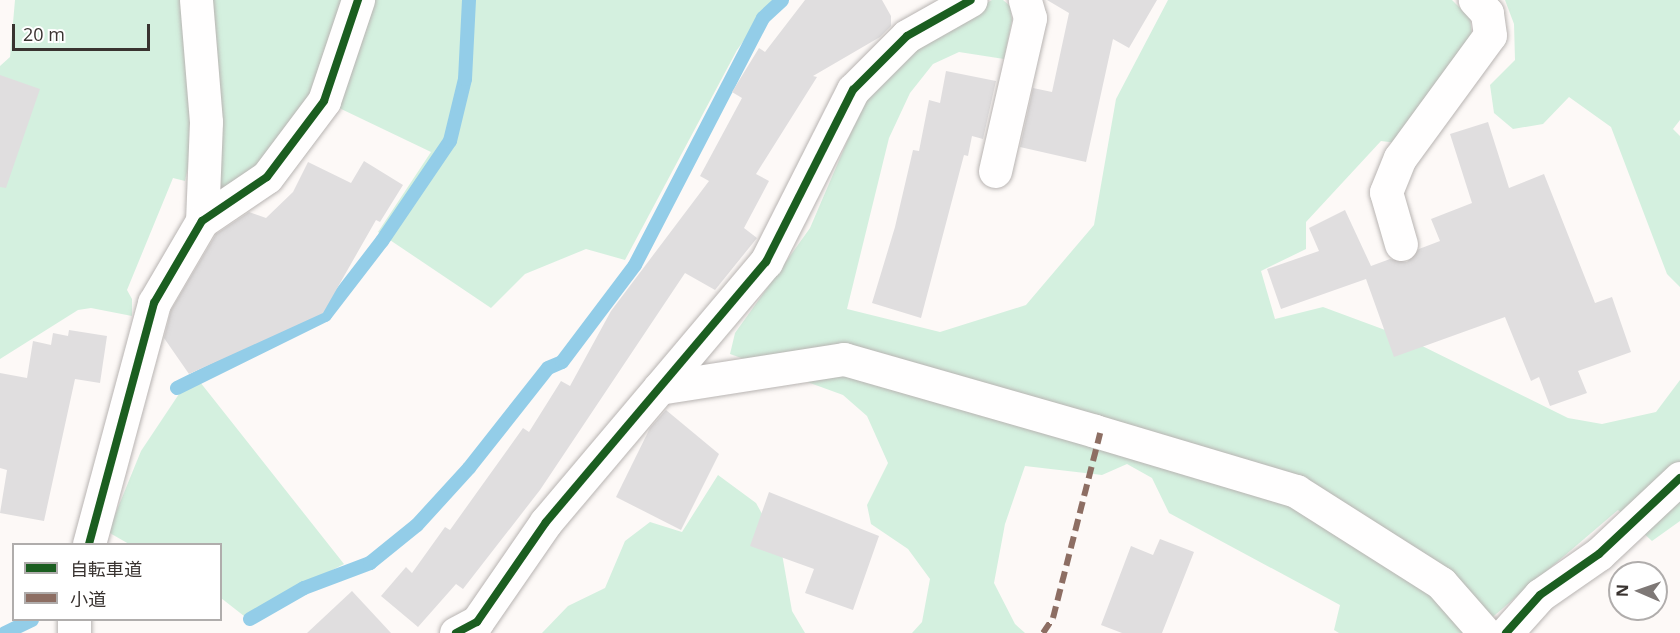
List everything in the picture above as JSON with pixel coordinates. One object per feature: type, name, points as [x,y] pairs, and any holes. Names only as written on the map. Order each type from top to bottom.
[{"type":"street","points":[[196,0],[206,122],[202,221]]},
{"type":"street","points":[[89,543],[154,303],[202,221],[267,177],[324,100],[358,0]]},
{"type":"street","points":[[456,633],[477,622],[546,522],[766,262],[853,90],[908,36],[971,0]]},
{"type":"street","points":[[994,171],[1030,18],[1025,0]]},
{"type":"street","points":[[1401,244],[1386,192],[1400,158],[1490,35],[1487,13],[1475,0]]},
{"type":"street","points":[[659,388],[844,359],[1095,430],[1296,491],[1441,583],[1485,633]]},
{"type":"street","points":[[1506,633],[1540,595],[1599,554],[1680,478]]},
{"type":"green space","points":[[15,0],[186,0],[192,27],[189,162],[185,181],[173,178],[127,290],[132,299],[132,316],[91,308],[78,310],[0,359],[0,66],[10,57]]},
{"type":"green space","points":[[201,0],[773,0],[737,50],[625,260],[586,249],[525,274],[491,308],[378,232],[431,152],[337,107],[218,202]]},
{"type":"green space","points":[[992,0],[1003,0],[1010,6],[1012,20],[1004,59],[959,52],[933,64],[910,93],[889,138],[847,309],[940,332],[1026,305],[1094,225],[1116,99],[1168,0],[1452,0],[1470,18],[1472,37],[1397,143],[1381,141],[1306,222],[1306,249],[1261,271],[1275,319],[1323,307],[1404,337],[1568,418],[1602,424],[1656,412],[1680,380],[1680,521],[1652,541],[1618,510],[1488,621],[1479,633],[1339,633],[1334,630],[1340,605],[1169,513],[1152,478],[1127,464],[1102,475],[1025,466],[1005,524],[994,583],[1015,624],[1025,633],[912,633],[922,622],[930,579],[908,549],[871,524],[867,505],[888,463],[867,416],[843,395],[730,354],[735,333],[810,228],[861,109],[879,84],[908,53],[944,26]]},
{"type":"green space","points":[[1505,0],[1680,0],[1680,120],[1673,129],[1680,136],[1680,287],[1667,274],[1611,127],[1569,97],[1543,124],[1513,129],[1494,113],[1490,85],[1515,60],[1514,24]]},
{"type":"green space","points":[[200,382],[344,564],[244,616],[222,599],[222,543],[127,543],[108,532],[141,451],[181,391]]},
{"type":"green space","points":[[718,475],[756,503],[781,548],[792,611],[805,633],[542,633],[568,606],[605,588],[625,541],[650,522],[682,532]]},
{"type":"building","points":[[805,0],[882,0],[891,16],[891,26],[880,37],[813,76],[817,77],[756,174],[769,181],[744,228],[757,238],[715,290],[685,273],[540,490],[463,589],[456,584],[418,627],[381,596],[406,567],[412,573],[445,527],[450,530],[523,428],[529,432],[561,381],[570,386],[611,311],[709,181],[700,176],[742,98],[732,92],[759,48],[765,52]]},
{"type":"building","points":[[1047,0],[1157,0],[1129,48],[1113,39],[1086,162],[1020,147],[1033,88],[1052,92],[1069,13]]},
{"type":"building","points":[[946,71],[996,81],[983,139],[972,136],[968,156],[964,155],[921,318],[872,303],[895,227],[913,150],[919,151],[929,100],[940,103]]},
{"type":"building","points":[[0,75],[40,89],[6,188],[0,187]]},
{"type":"building","points":[[1488,122],[1509,188],[1544,174],[1595,303],[1612,297],[1631,352],[1578,371],[1587,393],[1550,406],[1539,377],[1531,381],[1505,317],[1394,357],[1366,279],[1281,309],[1267,269],[1319,251],[1309,228],[1345,210],[1371,266],[1390,259],[1407,262],[1419,249],[1440,241],[1431,219],[1472,203],[1450,134]]},
{"type":"building","points":[[364,161],[403,185],[380,222],[376,220],[323,313],[189,374],[164,338],[171,310],[216,234],[249,212],[266,218],[293,192],[308,162],[351,183]]},
{"type":"building","points":[[69,330],[107,336],[100,383],[75,379],[44,521],[0,513],[7,470],[0,468],[0,373],[27,378],[33,341],[51,345],[53,333],[68,336]]},
{"type":"building","points":[[666,410],[719,454],[681,530],[616,497],[650,428]]},
{"type":"building","points":[[769,492],[879,536],[853,610],[805,593],[814,569],[750,546]]},
{"type":"building","points":[[1160,539],[1194,552],[1162,633],[1122,633],[1101,625],[1131,546],[1153,555]]},
{"type":"building","points":[[352,591],[391,633],[307,633]]},
{"type":"waterway","points":[[177,388],[325,315],[382,241],[450,141],[465,79],[469,0]]},
{"type":"waterway","points":[[250,619],[304,588],[370,563],[417,525],[469,468],[548,368],[562,362],[635,265],[763,18],[782,0]]},
{"type":"waterway","points":[[5,633],[30,621]]},
{"type":"marked path","points":[[1043,633],[1053,618],[1100,433]]},
{"type":"cycle path","points":[[89,543],[154,303],[202,221],[267,177],[324,101],[358,0]]},
{"type":"cycle path","points":[[456,633],[477,622],[546,522],[766,262],[853,90],[907,36],[971,0]]},
{"type":"cycle path","points":[[1506,633],[1540,595],[1599,554],[1680,478]]}]
